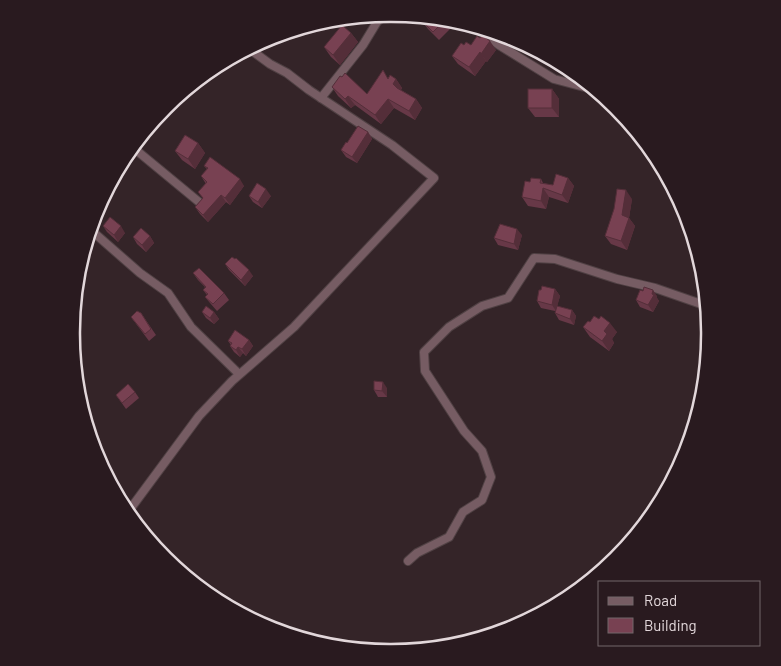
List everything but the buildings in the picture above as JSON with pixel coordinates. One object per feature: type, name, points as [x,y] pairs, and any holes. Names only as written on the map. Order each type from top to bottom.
[{"type":"street","points":[[321,98],[363,45],[376,23]]},
{"type":"street","points":[[492,40],[554,80],[578,86]]},
{"type":"street","points":[[132,506],[199,416],[239,374],[294,327],[434,178],[392,145],[256,54]]},
{"type":"street","points":[[138,152],[199,202]]},
{"type":"street","points":[[96,234],[140,273],[168,293],[191,326],[239,374]]},
{"type":"street","points":[[408,562],[418,553],[448,537],[463,512],[482,500],[491,477],[482,451],[464,431],[425,371],[424,352],[449,327],[482,306],[508,298],[534,258],[555,259],[617,279],[655,288],[699,303]]}]
